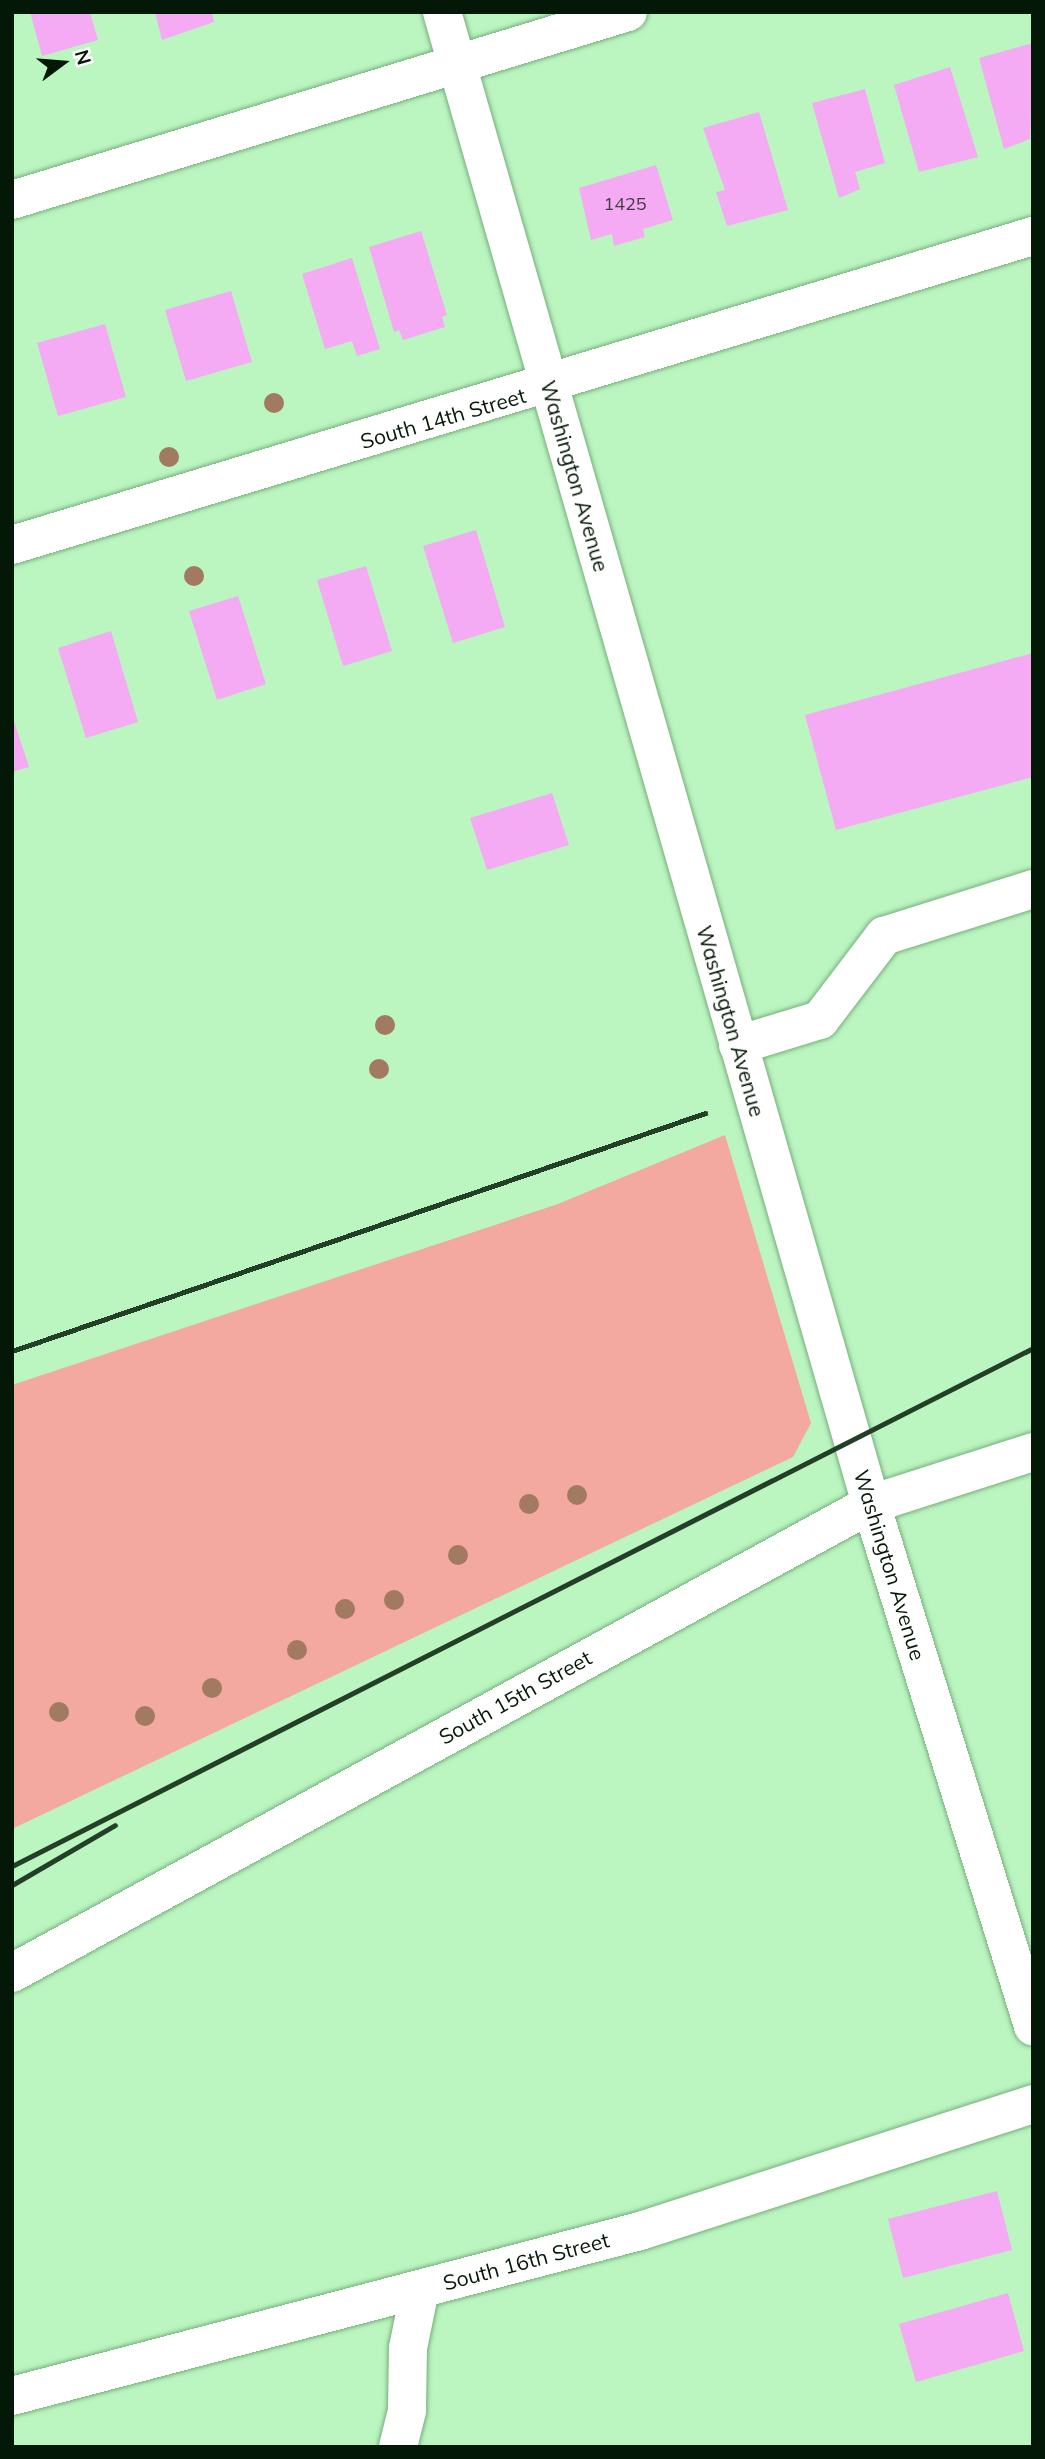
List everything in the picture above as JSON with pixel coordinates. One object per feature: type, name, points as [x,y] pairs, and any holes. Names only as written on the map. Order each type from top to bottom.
[{"type":"street","name":"Washington Avenue","points":[[442,12],[871,1504],[1033,2026]]},
{"type":"street","points":[[12,200],[628,12]]},
{"type":"street","name":"South 14th Street","points":[[12,545],[549,386],[1033,236]]},
{"type":"street","points":[[738,1045],[820,1020],[884,936],[1033,889]]},
{"type":"street","name":"South 15th Street","points":[[12,1973],[871,1504],[1033,1452]]},
{"type":"street","name":"South 16th Street","points":[[12,2396],[640,2231],[1033,2104]]},
{"type":"street","points":[[398,2447],[407,2410],[408,2348],[420,2289]]},
{"type":"shaded area","points":[[725,1135],[811,1423],[793,1457],[12,1829],[12,1385],[558,1204]]},
{"type":"building","points":[[30,12],[90,12],[98,40],[42,56]]},
{"type":"building","points":[[155,12],[212,12],[214,22],[162,40]]},
{"type":"building","points":[[1033,43],[1030,139],[1004,149],[979,58]]},
{"type":"building","points":[[950,67],[978,157],[919,172],[894,85]]},
{"type":"building","points":[[865,89],[885,163],[855,172],[860,189],[839,198],[812,103]]},
{"type":"building","points":[[759,112],[788,210],[727,226],[716,192],[725,190],[703,128]]},
{"type":"building","points":[[656,165],[673,220],[643,229],[645,237],[614,246],[612,234],[591,240],[579,188]]},
{"type":"building","points":[[421,231],[447,315],[442,317],[445,327],[403,340],[399,330],[394,332],[369,247]]},
{"type":"building","points":[[352,258],[380,349],[357,356],[352,341],[325,349],[302,274]]},
{"type":"building","points":[[231,291],[252,362],[186,381],[165,310]]},
{"type":"building","points":[[105,324],[126,397],[58,416],[37,343]]},
{"type":"building","points":[[476,530],[505,627],[453,643],[423,546]]},
{"type":"building","points":[[366,566],[392,651],[343,666],[317,580]]},
{"type":"building","points":[[238,596],[266,684],[217,700],[189,611]]},
{"type":"building","points":[[111,631],[138,722],[86,738],[58,648]]},
{"type":"building","points":[[1033,653],[1033,777],[836,830],[805,715]]},
{"type":"building","points":[[12,715],[29,767],[12,772]]},
{"type":"building","points":[[552,793],[569,845],[487,870],[470,818]]},
{"type":"building","points":[[997,2191],[1012,2250],[903,2278],[888,2219]]},
{"type":"building","points":[[1008,2293],[1024,2351],[916,2382],[899,2324]]},
{"type":"railway","points":[[12,1351],[705,1113]]},
{"type":"railway","points":[[12,1866],[1033,1348]]},
{"type":"railway","points":[[12,1885],[115,1825]]}]
